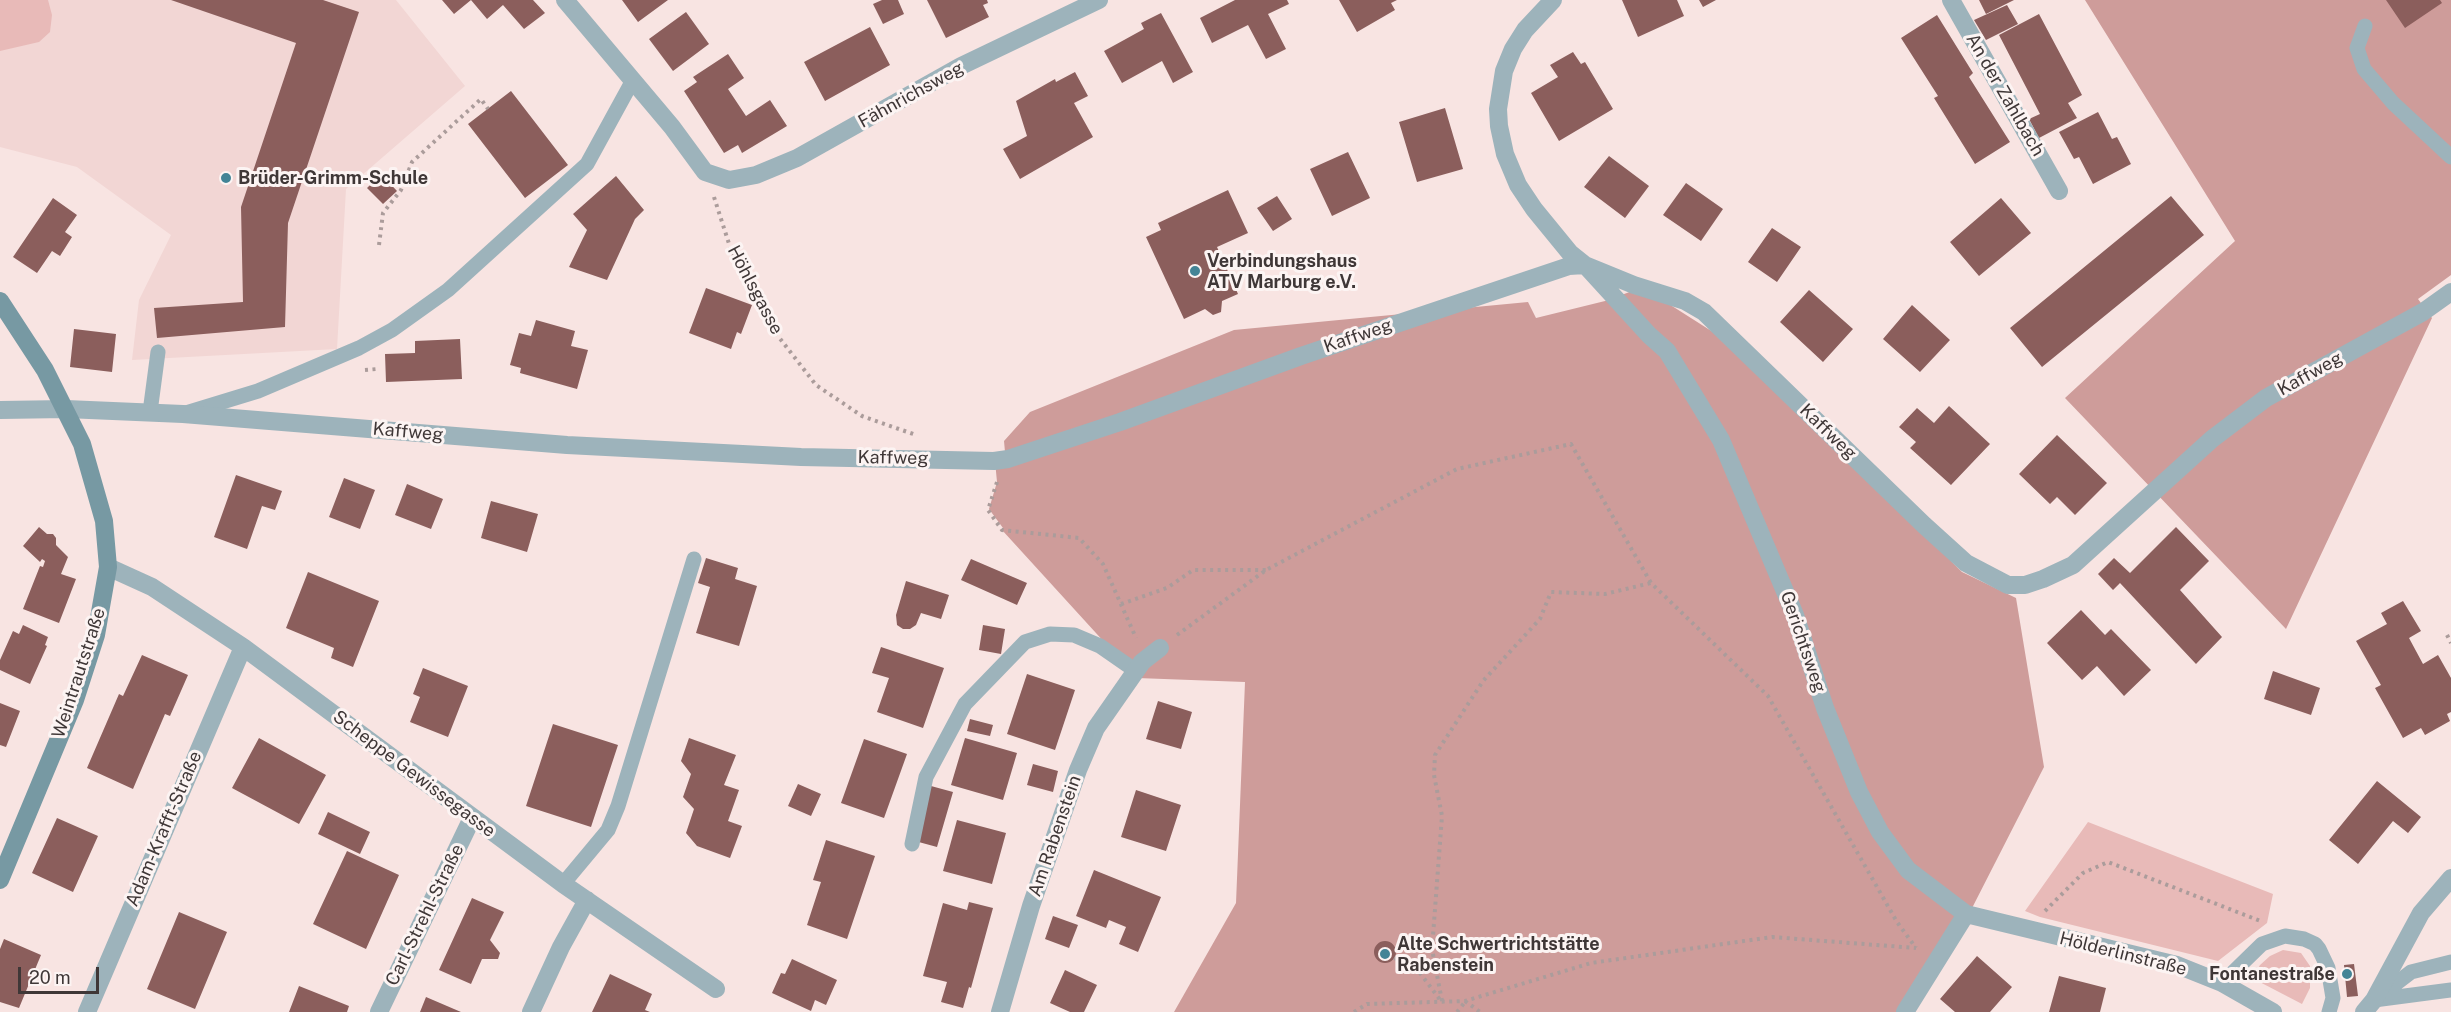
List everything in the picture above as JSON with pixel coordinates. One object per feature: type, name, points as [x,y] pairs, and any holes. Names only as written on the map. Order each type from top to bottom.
[{"type":"main road","name":"Weintrautstraße","points":[[0,301],[26,339],[66,409],[82,444],[97,490],[106,533],[108,567],[96,635],[75,700],[0,880]]},
{"type":"street","points":[[565,0],[713,175]]},
{"type":"street","name":"Fähnrichsweg","points":[[713,175],[729,180],[756,175],[797,158],[961,66],[1099,0]]},
{"type":"street","points":[[1553,0],[1525,30],[1507,64],[1498,108],[1499,126],[1505,154],[1518,185],[1550,230],[1585,266]]},
{"type":"street","name":"An der Zahlbach","points":[[1951,0],[2059,191]]},
{"type":"street","name":"Kaffweg","points":[[0,410],[66,409],[183,414],[567,445],[801,457],[994,461],[1008,459],[1120,422],[1301,356],[1569,266],[1585,266],[1685,301],[1704,312],[1966,563],[2008,585],[2025,585],[2073,565],[2212,439],[2266,398],[2423,312],[2451,292]]},
{"type":"street","name":"Gerichtsweg","points":[[1585,266],[1666,351],[1721,440],[1795,615],[1826,708],[1859,792],[1880,832],[1908,870],[1966,914]]},
{"type":"street","name":"Scheppe Gewissegasse","points":[[108,567],[152,587],[243,647],[563,884],[716,989]]},
{"type":"street","name":"Adam-Krafft-Straße","points":[[87,1012],[243,647]]},
{"type":"street","name":"Am Rabenstein","points":[[1000,1012],[1031,906],[1078,770],[1096,728],[1139,667],[1160,648]]},
{"type":"street","name":"Carl-Strehl-Straße","points":[[379,1012],[472,818]]},
{"type":"street","points":[[2369,1006],[2421,913],[2451,878]]},
{"type":"street","points":[[531,1012],[561,947],[587,900]]},
{"type":"street","points":[[1905,1012],[1966,914]]},
{"type":"street","name":"Hölderlinstraße","points":[[1966,914],[2177,965],[2222,983],[2272,1012]]},
{"type":"lane","points":[[2365,26],[2357,48],[2364,69],[2393,103],[2451,157]]},
{"type":"lane","points":[[183,414],[258,391],[329,362],[392,330],[448,290],[587,164],[633,80]]},
{"type":"lane","points":[[150,412],[158,352]]},
{"type":"lane","points":[[563,884],[608,831],[618,806],[694,559]]},
{"type":"lane","points":[[912,844],[926,777],[965,704],[1025,642],[1050,634],[1074,635],[1139,667]]},
{"type":"lane","points":[[2222,983],[2262,944],[2285,936],[2304,939],[2315,944],[2328,968],[2333,998],[2329,1012]]},
{"type":"lane","points":[[2369,1006],[2411,972],[2451,962]]},
{"type":"lane","points":[[2369,1006],[2451,990]]},
{"type":"path","points":[[379,245],[383,213],[401,190],[412,162],[481,99],[488,109]]},
{"type":"path","name":"Höhlsgasse","points":[[713,175],[731,250],[771,327],[816,385],[862,416],[918,436]]},
{"type":"path","points":[[1160,648],[1266,570],[1457,470],[1571,444],[1652,583],[1768,696],[1897,922],[1916,948]]},
{"type":"path","points":[[994,461],[997,481],[988,510],[1002,530],[1079,538],[1103,564],[1135,634],[1139,667]]},
{"type":"path","points":[[1121,604],[1167,588],[1193,570],[1266,570]]},
{"type":"path","points":[[1442,1001],[1432,949],[1442,816],[1434,776],[1434,755],[1483,681],[1540,619],[1551,592],[1605,594],[1652,583]]},
{"type":"path","points":[[2447,635],[2451,643]]},
{"type":"path","points":[[2027,930],[2083,873],[2108,862],[2267,924]]},
{"type":"path","points":[[1354,1012],[1367,1004],[1465,1001],[1591,963],[1772,937],[1916,948],[1924,943]]},
{"type":"path","points":[[1394,958],[1417,969],[1442,1001]]},
{"type":"path","points":[[1457,1012],[1465,1001]]},
{"type":"path","points":[[1465,1001],[1480,1012]]},
{"type":"shaded area","name":"Brüder-Grimm-Schule","points":[[0,0],[396,0],[465,86],[346,189],[337,349],[132,360],[139,300],[171,235],[77,167],[0,147]]},
{"type":"shaded area","points":[[0,0],[48,0],[52,15],[50,32],[39,42],[0,51]]},
{"type":"shaded area","points":[[2085,0],[2451,0],[2451,275],[2418,299],[2432,318],[2286,629],[2065,398],[2235,241]]},
{"type":"shaded area","points":[[1635,290],[1650,292],[1735,346],[1962,572],[2016,598],[2044,767],[1970,912],[1900,1012],[1174,1012],[1236,903],[1245,682],[1137,678],[1002,530],[1003,528],[989,509],[997,482],[995,461],[1005,452],[1004,441],[1030,412],[1234,330],[1528,302],[1536,318],[1605,301]]},
{"type":"shaded area","points":[[2088,822],[2273,894],[2267,923],[2218,961],[2040,917],[2025,911]]},
{"type":"shaded area","points":[[2283,950],[2301,953],[2310,966],[2310,988],[2302,1004],[2252,978],[2260,965],[2270,956]]},
{"type":"building","points":[[171,0],[323,0],[359,12],[288,223],[285,327],[157,338],[154,308],[243,302],[241,207],[296,43]]},
{"type":"building","points":[[442,0],[471,0],[454,14]]},
{"type":"building","points":[[471,0],[533,0],[545,13],[524,29],[503,5],[487,19]]},
{"type":"building","points":[[622,0],[668,0],[638,22]]},
{"type":"building","points":[[882,0],[898,0],[904,14],[883,24],[873,4]]},
{"type":"building","points":[[927,0],[987,0],[988,3],[983,5],[989,17],[946,38]]},
{"type":"building","points":[[1235,0],[1287,0],[1289,4],[1268,14],[1286,49],[1266,59],[1248,25],[1212,43],[1200,18]]},
{"type":"building","points":[[1339,0],[1397,0],[1391,3],[1395,10],[1357,32]]},
{"type":"building","points":[[1622,0],[1677,0],[1684,16],[1638,37]]},
{"type":"building","points":[[1699,0],[1716,0],[1703,7]]},
{"type":"building","points":[[1979,0],[2014,0],[1986,14]]},
{"type":"building","points":[[2386,0],[2440,0],[2442,3],[2405,28]]},
{"type":"building","points":[[2007,5],[2018,24],[1986,40],[1974,20]]},
{"type":"building","points":[[686,12],[709,44],[673,71],[649,39]]},
{"type":"building","points":[[1161,13],[1193,72],[1173,83],[1162,61],[1122,83],[1104,51],[1144,29],[1141,23]]},
{"type":"building","points":[[2039,14],[2082,95],[2068,103],[2077,118],[2039,138],[2029,119],[2040,114],[1999,35]]},
{"type":"building","points":[[1937,15],[1973,73],[1969,77],[2010,142],[1975,164],[1934,98],[1938,96],[1901,38]]},
{"type":"building","points":[[870,27],[890,65],[825,101],[804,62]]},
{"type":"building","points":[[1573,52],[1581,64],[1585,62],[1613,109],[1559,141],[1531,93],[1558,77],[1550,65]]},
{"type":"building","points":[[728,54],[744,78],[728,89],[746,116],[770,100],[787,126],[742,153],[738,145],[724,153],[684,91],[697,82],[693,77]]},
{"type":"building","points":[[1075,72],[1088,96],[1074,103],[1093,137],[1020,179],[1003,149],[1027,136],[1016,101],[1055,79],[1056,82]]},
{"type":"building","points":[[511,91],[568,165],[525,198],[468,124]]},
{"type":"building","points":[[1445,108],[1463,169],[1417,182],[1399,122]]},
{"type":"building","points":[[2098,112],[2112,139],[2117,137],[2131,164],[2093,184],[2079,157],[2074,159],[2059,132]]},
{"type":"building","points":[[1348,152],[1370,198],[1332,216],[1310,169]]},
{"type":"building","points":[[1609,156],[1649,186],[1625,218],[1584,187]]},
{"type":"building","points":[[381,174],[397,191],[383,204],[367,188]]},
{"type":"building","points":[[616,176],[644,210],[635,219],[607,280],[569,267],[587,230],[573,214]]},
{"type":"building","points":[[1686,183],[1723,209],[1701,241],[1663,215]]},
{"type":"building","name":"Verbindungshaus ATV Marburg e.V.","points":[[1228,190],[1248,233],[1217,247],[1238,294],[1222,301],[1221,312],[1213,315],[1205,309],[1184,319],[1146,237],[1161,230],[1158,223]]},
{"type":"building","points":[[1277,196],[1292,219],[1273,231],[1257,208]]},
{"type":"building","points":[[2171,196],[2204,235],[2042,367],[2010,328]]},
{"type":"building","points":[[53,198],[77,215],[65,232],[72,237],[60,256],[52,251],[37,273],[13,257]]},
{"type":"building","points":[[2001,198],[2031,233],[1979,276],[1950,242]]},
{"type":"building","points":[[1772,228],[1801,247],[1777,282],[1748,262]]},
{"type":"building","points":[[706,288],[752,305],[741,334],[737,332],[731,349],[689,333]]},
{"type":"building","points":[[1809,290],[1853,329],[1823,362],[1780,322]]},
{"type":"building","points":[[1912,305],[1950,340],[1920,372],[1883,339]]},
{"type":"building","points":[[536,320],[575,331],[571,346],[588,350],[577,389],[520,373],[521,368],[510,365],[519,333],[531,336]]},
{"type":"building","points":[[74,329],[116,334],[112,372],[70,367]]},
{"type":"building","points":[[460,339],[462,379],[386,382],[385,354],[415,353],[415,341]]},
{"type":"building","points":[[1949,406],[1990,444],[1951,485],[1910,448],[1916,442],[1899,427],[1917,408],[1934,423]]},
{"type":"building","points":[[2057,435],[2107,483],[2075,515],[2057,497],[2050,504],[2019,474]]},
{"type":"building","points":[[236,475],[282,491],[275,510],[262,506],[247,549],[214,537]]},
{"type":"building","points":[[344,478],[375,490],[360,529],[329,517]]},
{"type":"building","points":[[407,484],[443,499],[431,529],[395,515]]},
{"type":"building","points":[[491,501],[538,514],[527,552],[481,538]]},
{"type":"building","points":[[39,527],[47,534],[53,534],[56,538],[56,545],[68,557],[61,574],[76,579],[59,623],[23,609],[40,566],[43,567],[45,561],[42,559],[40,562],[23,546]]},
{"type":"building","points":[[2176,527],[2209,561],[2180,590],[2222,637],[2196,664],[2120,583],[2113,590],[2098,574],[2114,558],[2130,573]]},
{"type":"building","points":[[706,558],[738,568],[735,579],[757,586],[739,646],[696,633],[710,587],[698,583]]},
{"type":"building","points":[[971,559],[1027,583],[1017,605],[961,580]]},
{"type":"building","points":[[308,572],[379,601],[353,667],[331,658],[334,648],[286,628]]},
{"type":"building","points":[[906,581],[949,595],[941,619],[921,613],[916,625],[910,629],[903,629],[897,625],[896,615]]},
{"type":"building","points":[[2403,601],[2421,631],[2409,638],[2423,664],[2438,655],[2451,678],[2451,712],[2447,714],[2450,721],[2425,735],[2421,728],[2403,738],[2375,688],[2381,685],[2356,641],[2387,624],[2381,613]]},
{"type":"building","points":[[2081,610],[2105,635],[2111,629],[2151,670],[2124,696],[2097,666],[2082,680],[2047,643]]},
{"type":"building","points":[[23,625],[48,637],[45,645],[47,646],[30,684],[0,670],[0,660],[13,631],[19,634]]},
{"type":"building","points":[[983,625],[1005,629],[1001,654],[979,650]]},
{"type":"building","points":[[881,647],[944,668],[923,728],[877,712],[889,678],[872,673]]},
{"type":"building","points":[[142,655],[188,675],[170,716],[165,714],[133,789],[87,768],[119,694],[123,696]]},
{"type":"building","points":[[423,668],[468,686],[448,737],[410,722],[420,697],[413,694]]},
{"type":"building","points":[[2273,671],[2320,688],[2311,715],[2264,699]]},
{"type":"building","points":[[1027,674],[1075,690],[1055,750],[1007,734]]},
{"type":"building","points":[[1158,701],[1192,712],[1181,749],[1146,739]]},
{"type":"building","points":[[0,703],[20,711],[6,747],[0,745]]},
{"type":"building","points":[[970,719],[993,725],[990,736],[967,731]]},
{"type":"building","points":[[553,724],[618,745],[591,827],[526,806]]},
{"type":"building","points":[[259,738],[326,775],[299,824],[232,788]]},
{"type":"building","points":[[689,738],[736,755],[724,785],[739,790],[728,821],[742,826],[730,858],[697,846],[686,833],[694,809],[683,797],[691,774],[681,761]]},
{"type":"building","points":[[965,738],[1017,753],[1003,800],[951,785]]},
{"type":"building","points":[[864,739],[907,754],[884,818],[841,803]]},
{"type":"building","points":[[1033,764],[1058,771],[1053,792],[1027,785]]},
{"type":"building","points":[[2377,781],[2421,817],[2408,833],[2393,821],[2358,864],[2329,840]]},
{"type":"building","points":[[798,784],[821,794],[811,816],[788,806]]},
{"type":"building","points":[[931,786],[953,792],[937,847],[915,841]]},
{"type":"building","points":[[1136,790],[1181,805],[1166,851],[1121,837]]},
{"type":"building","points":[[328,812],[370,832],[360,854],[318,834]]},
{"type":"building","points":[[57,818],[98,836],[73,892],[32,873]]},
{"type":"building","points":[[957,820],[1006,833],[992,884],[943,871]]},
{"type":"building","points":[[826,840],[875,856],[847,939],[807,925],[821,882],[813,880]]},
{"type":"building","points":[[347,851],[399,875],[366,949],[313,924]]},
{"type":"building","points":[[1094,870],[1161,897],[1138,952],[1119,944],[1126,927],[1109,920],[1106,928],[1076,916]]},
{"type":"building","points":[[472,898],[504,912],[490,940],[500,953],[498,959],[482,959],[471,984],[439,970]]},
{"type":"building","points":[[969,902],[993,908],[971,988],[969,987],[963,1008],[941,1002],[947,982],[923,976],[943,903],[967,910]]},
{"type":"building","points":[[179,912],[227,932],[195,1009],[147,989]]},
{"type":"building","points":[[1053,916],[1078,925],[1069,948],[1045,939]]},
{"type":"building","points":[[4,939],[41,955],[19,1008],[0,1002],[0,949]]},
{"type":"building","name":"Alte Schwertrichtstätte Rabenstein","points":[[1385,941],[1395,948],[1396,952],[1389,962],[1385,963],[1375,956],[1374,952],[1381,942]]},
{"type":"building","points":[[1977,956],[2012,987],[1990,1012],[1955,1012],[1940,999]]},
{"type":"building","points":[[792,959],[837,980],[826,1005],[815,1000],[811,1011],[772,993],[781,973],[785,974]]},
{"type":"building","points":[[2354,964],[2358,996],[2347,997],[2344,965]]},
{"type":"building","points":[[1065,970],[1097,985],[1084,1012],[1070,1012],[1050,1003]]},
{"type":"building","points":[[610,974],[652,994],[645,1010],[650,1012],[592,1012]]},
{"type":"building","points":[[2059,976],[2106,988],[2100,1012],[2049,1012]]},
{"type":"building","points":[[299,986],[349,1006],[347,1012],[289,1012]]},
{"type":"building","points":[[426,997],[461,1012],[420,1012]]},
{"type":"place","name":"Brüder-Grimm-Schule","points":[[226,178]]},
{"type":"place","name":"Verbindungshaus ATV Marburg e.V.","points":[[1195,271]]},
{"type":"place","name":"Alte Schwertrichtstätte Rabenstein","points":[[1385,954]]},
{"type":"place","name":"Fontanestraße","points":[[2347,974]]}]
